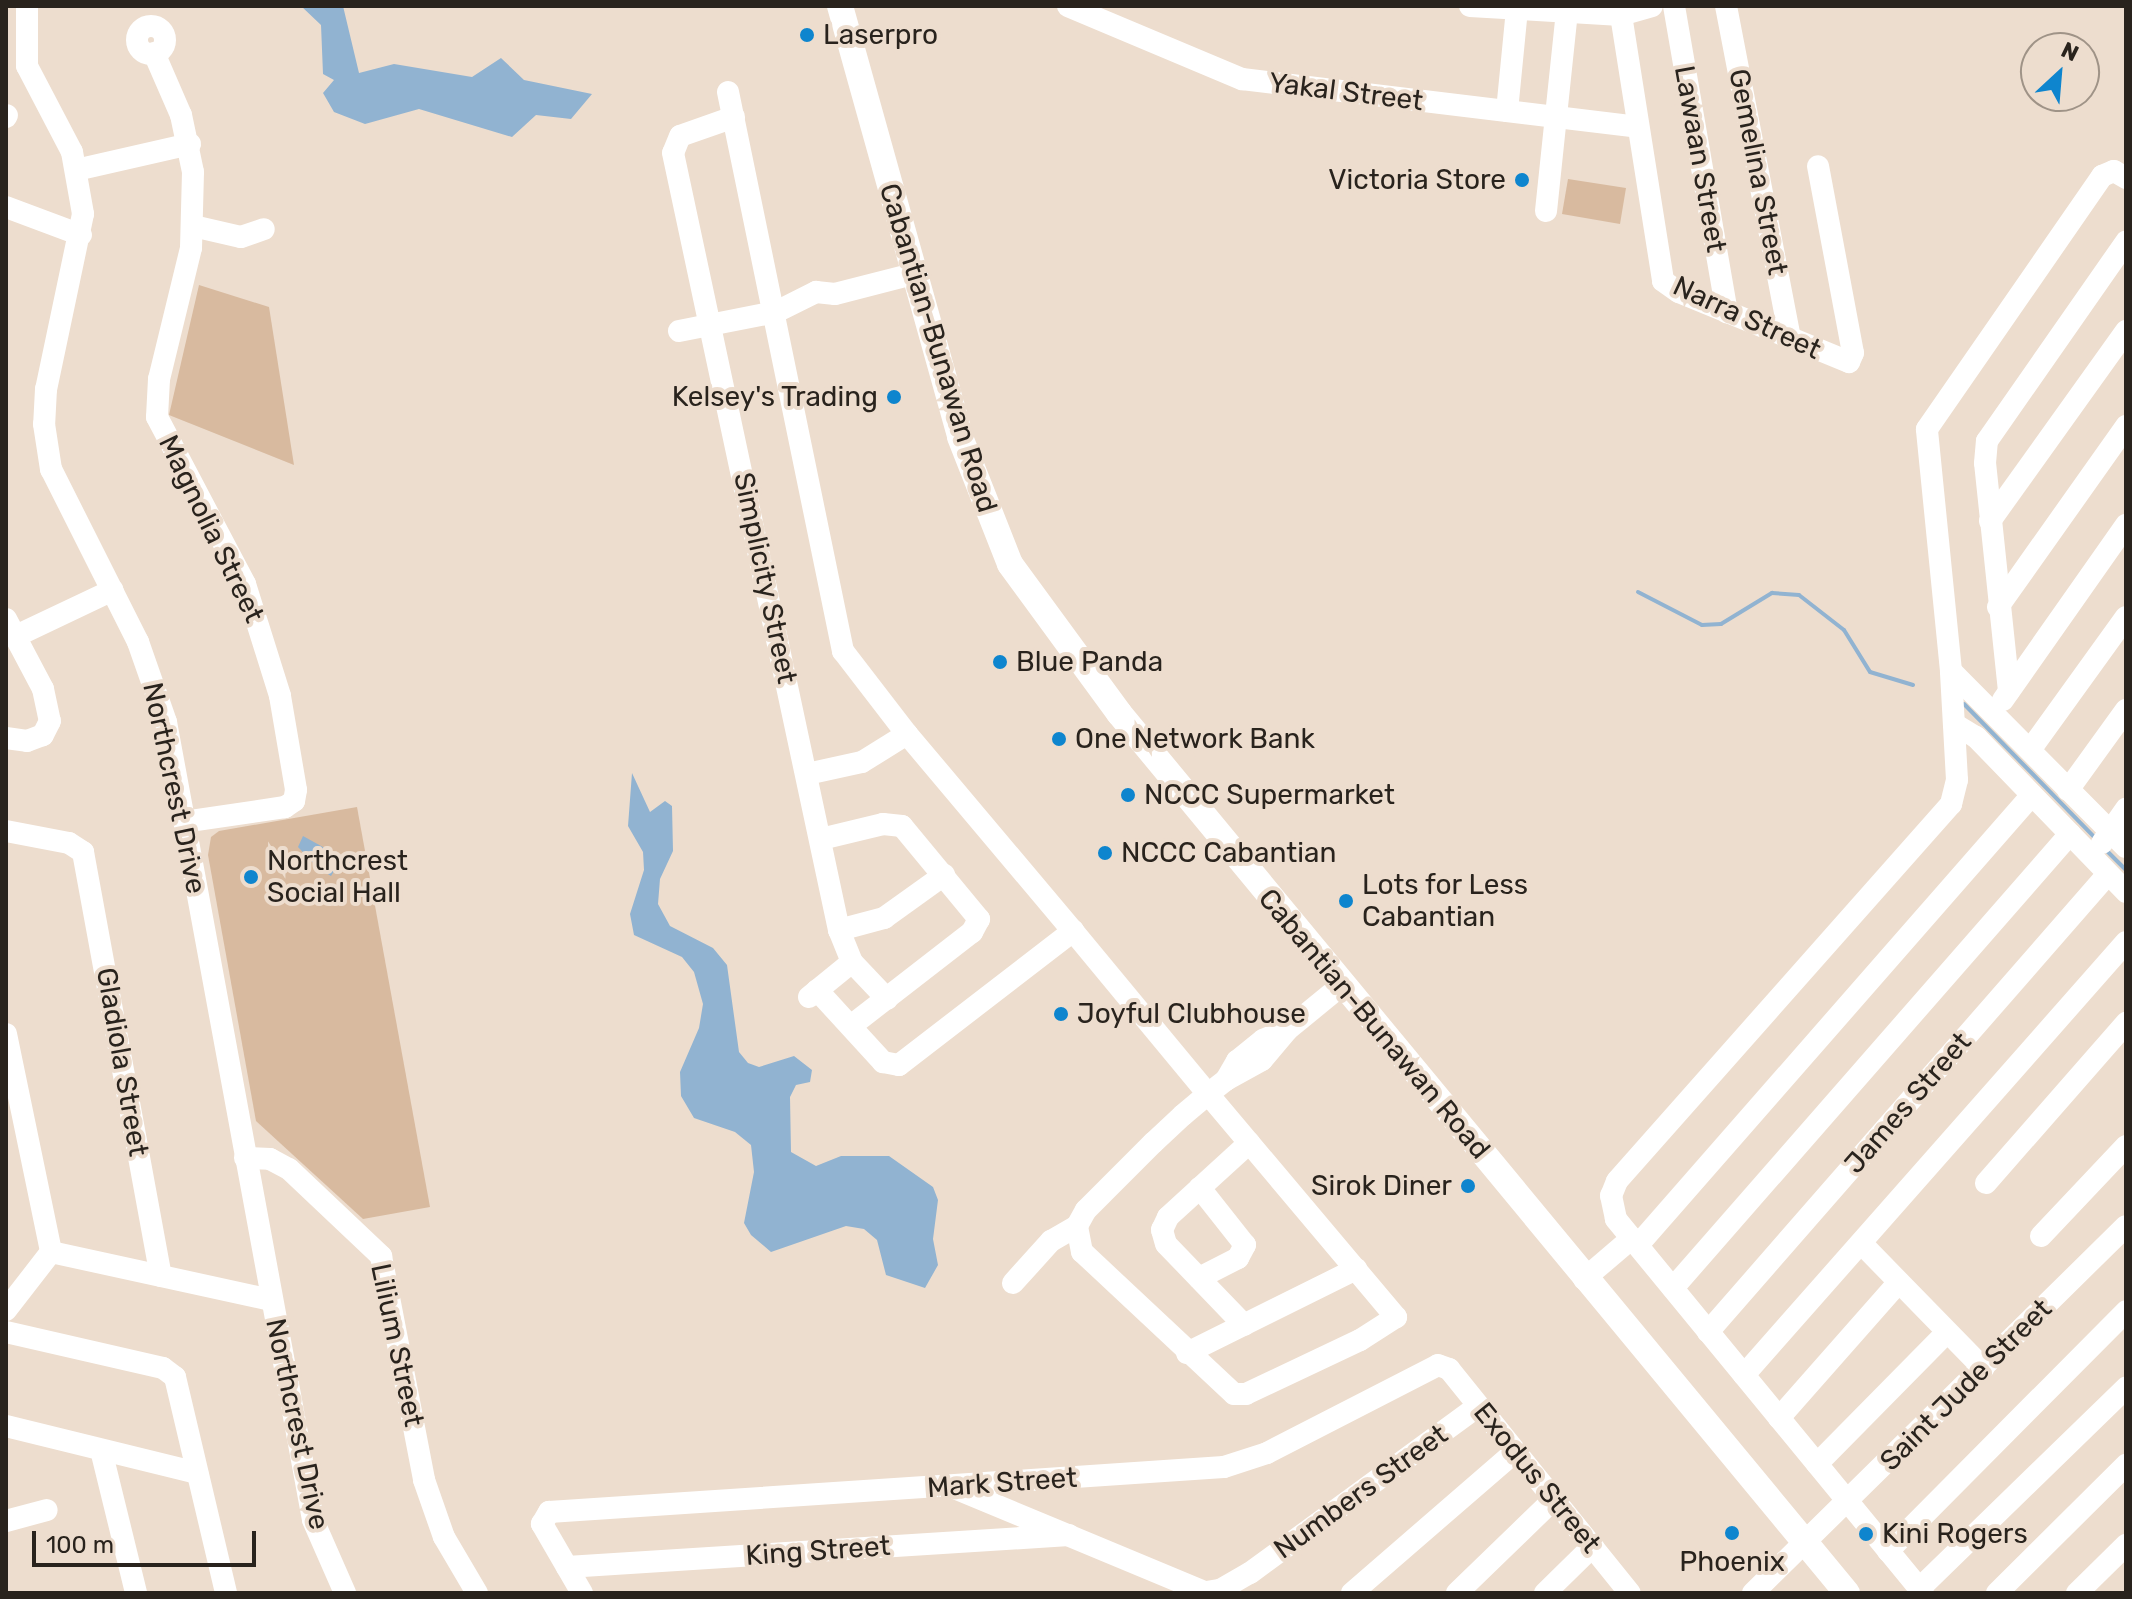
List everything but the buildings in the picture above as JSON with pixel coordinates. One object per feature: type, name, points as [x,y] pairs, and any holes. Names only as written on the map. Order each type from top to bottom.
[{"type":"main road","name":"Cabantian-Bunawan Road","points":[[840,6],[960,437],[1010,564],[1119,713],[1584,1279],[1847,1593]]},
{"type":"street","name":"Northcrest Drive","points":[[27,6],[17,67],[64,133],[76,170],[81,235],[53,344],[44,424],[51,469],[73,522],[113,590],[154,683],[184,822],[313,1520],[345,1593]]},
{"type":"street","name":"Yakal Street","points":[[1068,6],[1242,79],[1638,127]]},
{"type":"street","points":[[1470,6],[1621,15],[1652,6]]},
{"type":"street","name":"Lawaan Street","points":[[1674,6],[1727,312]]},
{"type":"street","name":"Gemelina Street","points":[[1726,6],[1790,339]]},
{"type":"street","points":[[1507,111],[1517,9]]},
{"type":"street","points":[[1546,211],[1567,11]]},
{"type":"street","name":"Narra Street","points":[[1621,15],[1663,281],[1844,362],[1853,357],[1818,166]]},
{"type":"street","name":"Magnolia Street","points":[[154,53],[190,144],[193,226],[159,379],[157,417],[245,584],[280,696],[296,790],[294,801],[285,807],[184,822]]},
{"type":"street","points":[[728,92],[784,309],[843,651],[907,734],[1396,1317],[1376,1332],[1240,1395],[1222,1388],[1082,1252],[1077,1226]]},
{"type":"street","name":"Simplicity Street","points":[[734,117],[674,143],[709,325],[839,930],[852,962],[887,999]]},
{"type":"street","points":[[76,170],[190,144]]},
{"type":"street","points":[[2126,178],[2114,171],[2102,176],[1929,423],[1926,442],[1954,724],[1957,789],[1947,810],[1617,1181],[1611,1211],[1921,1591],[2126,1388]]},
{"type":"street","points":[[6,207],[81,235]]},
{"type":"street","points":[[193,226],[241,237],[264,229]]},
{"type":"street","points":[[2009,691],[1985,463],[1991,431],[2126,242]]},
{"type":"street","points":[[679,331],[784,309],[819,305],[835,294],[913,274]]},
{"type":"street","points":[[1990,521],[2126,331]]},
{"type":"street","points":[[1998,607],[2126,426]]},
{"type":"street","points":[[1993,713],[2126,525]]},
{"type":"street","points":[[6,738],[49,742],[50,712],[11,628],[113,590]]},
{"type":"street","points":[[2030,750],[2126,617]]},
{"type":"street","points":[[1951,671],[2118,839]]},
{"type":"street","points":[[2068,790],[2126,710]]},
{"type":"street","points":[[1954,724],[1976,737],[2126,892]]},
{"type":"street","points":[[807,774],[862,762],[907,734]]},
{"type":"street","points":[[1584,1279],[1635,1242],[2032,795]]},
{"type":"street","points":[[2092,857],[2118,839],[2126,809]]},
{"type":"street","points":[[821,839],[894,823],[909,831],[977,913],[979,924],[851,1026]]},
{"type":"street","name":"Gladiola Street","points":[[6,831],[80,848],[161,1276]]},
{"type":"street","points":[[1673,1288],[2070,834]]},
{"type":"street","name":"James Street","points":[[1708,1332],[2108,874]]},
{"type":"street","points":[[839,930],[884,918],[944,875]]},
{"type":"street","points":[[852,962],[813,993],[851,1026],[883,1062],[899,1065],[1073,931]]},
{"type":"street","points":[[1744,1375],[2126,942]]},
{"type":"street","points":[[1013,1283],[1051,1241],[1077,1226],[1086,1210],[1226,1080],[1252,1048],[1287,1030],[1342,985]]},
{"type":"street","points":[[1986,1183],[2126,1023]]},
{"type":"street","points":[[6,1034],[20,1114],[51,1252]]},
{"type":"street","points":[[6,1138],[20,1114]]},
{"type":"street","points":[[1244,1325],[1166,1244],[1162,1230],[1168,1217],[1249,1143]]},
{"type":"street","points":[[2041,1236],[2126,1146]]},
{"type":"street","name":"Lilium Street","points":[[245,1158],[270,1159],[289,1169],[381,1256],[424,1480],[444,1537],[477,1593]]},
{"type":"street","points":[[1199,1278],[1238,1258],[1245,1245],[1200,1188]]},
{"type":"street","name":"Saint Jude Street","points":[[1753,1593],[2126,1226]]},
{"type":"street","points":[[1861,1243],[1983,1368]]},
{"type":"street","points":[[51,1252],[271,1300]]},
{"type":"street","points":[[6,1310],[51,1252]]},
{"type":"street","points":[[1187,1353],[1356,1269]]},
{"type":"street","points":[[1779,1418],[1899,1282]]},
{"type":"street","points":[[1888,1551],[2126,1311]]},
{"type":"street","points":[[6,1332],[163,1368],[175,1377],[226,1593]]},
{"type":"street","points":[[1817,1464],[1947,1332]]},
{"type":"street","name":"Exodus Street","points":[[1442,1365],[1630,1593]]},
{"type":"street","name":"Mark Street","points":[[567,1567],[542,1518],[568,1509],[952,1487],[1224,1467],[1267,1453],[1442,1365]]},
{"type":"street","name":"Numbers Street","points":[[1214,1592],[1478,1406]]},
{"type":"street","points":[[6,1426],[197,1473]]},
{"type":"street","points":[[101,1450],[136,1593]]},
{"type":"street","points":[[1352,1593],[1515,1452]]},
{"type":"street","points":[[1997,1593],[2126,1465]]},
{"type":"street","points":[[952,1487],[1214,1592]]},
{"type":"street","points":[[1457,1593],[1554,1499]]},
{"type":"street","points":[[6,1521],[47,1510]]},
{"type":"street","name":"King Street","points":[[567,1567],[1069,1535]]},
{"type":"street","points":[[2077,1593],[2126,1545]]},
{"type":"street","points":[[1545,1593],[1593,1546]]},
{"type":"street","points":[[567,1567],[582,1593]]},
{"type":"shaded area","points":[[1568,179],[1626,188],[1620,224],[1562,214]]},
{"type":"shaded area","points":[[199,285],[269,307],[294,465],[169,415]]},
{"type":"shaded area","points":[[357,807],[430,1207],[363,1219],[256,1121],[208,855],[211,837],[219,831]]},
{"type":"water","points":[[301,6],[343,6],[359,73],[394,64],[472,77],[501,58],[524,80],[592,94],[571,119],[536,115],[512,137],[419,109],[365,124],[334,112],[323,93],[334,80],[323,74],[321,25]]},
{"type":"water","points":[[632,773],[650,812],[665,801],[672,806],[673,851],[660,879],[658,904],[670,926],[713,948],[727,965],[739,1052],[748,1063],[759,1067],[794,1056],[812,1070],[810,1082],[796,1085],[790,1097],[791,1152],[816,1166],[841,1156],[889,1156],[933,1187],[938,1200],[933,1239],[938,1265],[925,1288],[886,1275],[877,1240],[864,1229],[846,1226],[771,1252],[751,1235],[744,1223],[754,1172],[751,1145],[735,1132],[694,1118],[681,1096],[680,1072],[699,1028],[703,1004],[694,972],[682,957],[634,935],[630,914],[644,870],[643,852],[628,826]]},
{"type":"water","points":[[303,836],[352,863],[346,873],[336,868],[331,876],[318,868],[298,847]]},
{"type":"waterway","points":[[1638,592],[1702,625],[1721,624],[1772,593],[1799,595],[1844,630],[1870,672],[1913,685]]},
{"type":"waterway","points":[[1964,704],[2095,838]]},
{"type":"waterway","points":[[2105,849],[2126,870]]},
{"type":"place","name":"Laserpro","points":[[807,35]]},
{"type":"place","name":"Victoria Store","points":[[1522,180]]},
{"type":"place","name":"Kelsey's Trading","points":[[894,397]]},
{"type":"place","name":"Blue Panda","points":[[1000,662]]},
{"type":"place","name":"One Network Bank","points":[[1059,739]]},
{"type":"place","name":"NCCC Supermarket","points":[[1128,795]]},
{"type":"place","name":"NCCC Cabantian","points":[[1105,853]]},
{"type":"place","name":"Northcrest Social Hall","points":[[251,877]]},
{"type":"place","name":"Lots for Less Cabantian","points":[[1346,901]]},
{"type":"place","name":"Joyful Clubhouse","points":[[1061,1014]]},
{"type":"place","name":"Sirok Diner","points":[[1468,1186]]},
{"type":"place","name":"Phoenix","points":[[1732,1533]]},
{"type":"place","name":"Kini Rogers","points":[[1866,1534]]}]
